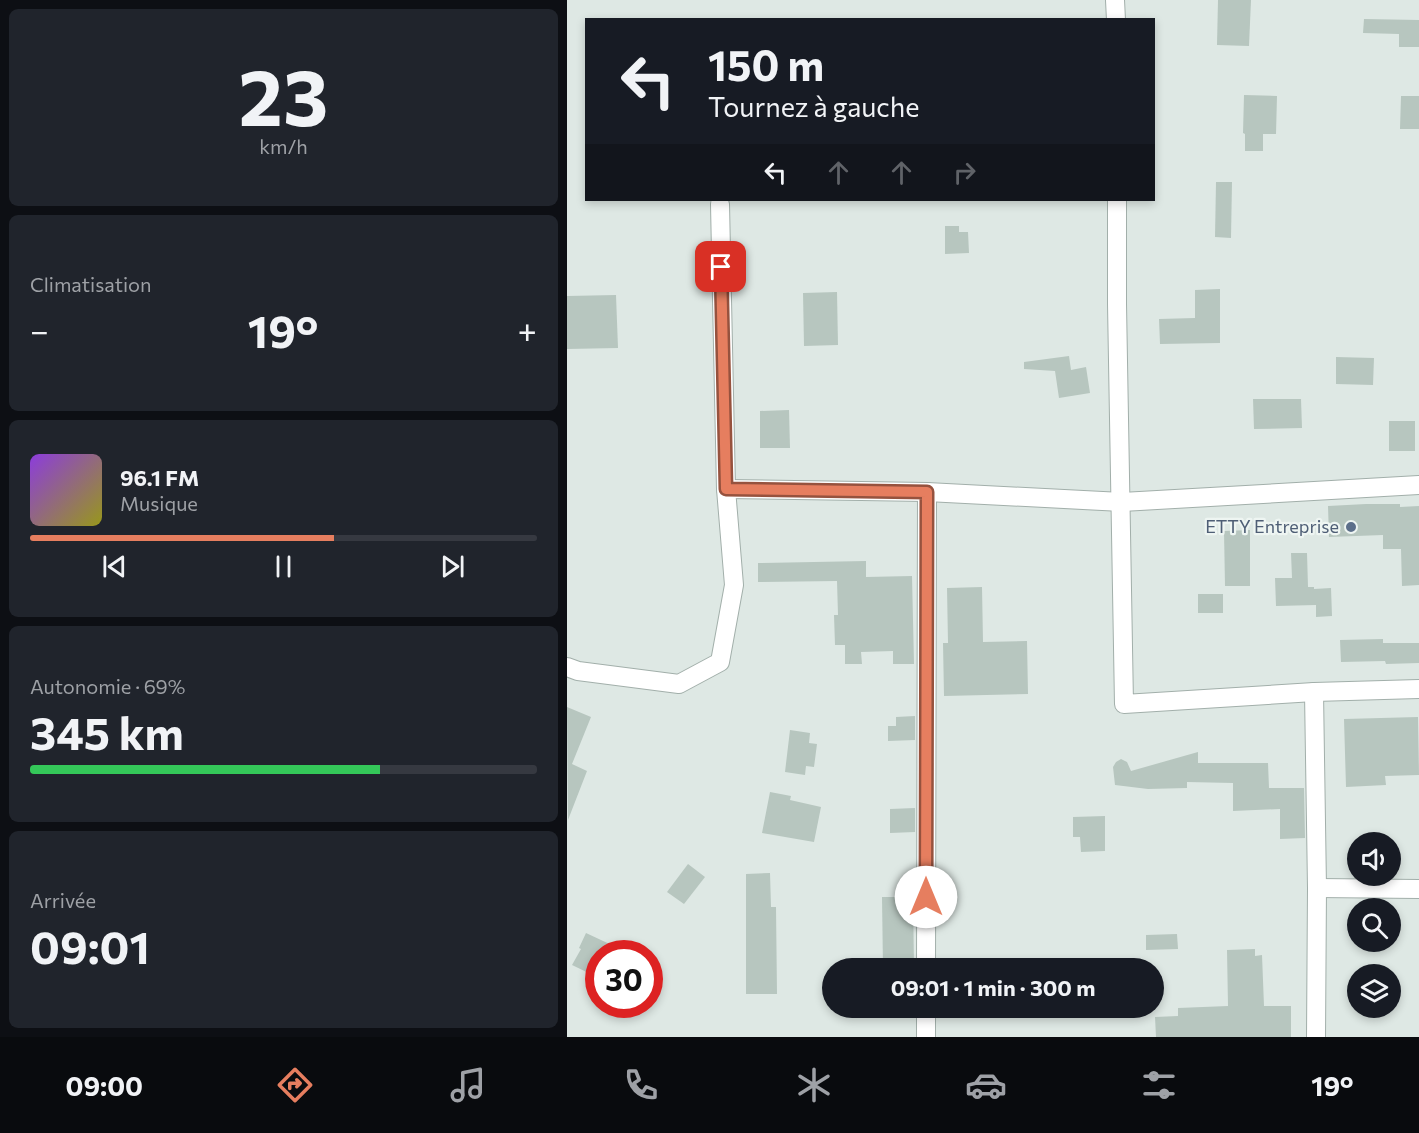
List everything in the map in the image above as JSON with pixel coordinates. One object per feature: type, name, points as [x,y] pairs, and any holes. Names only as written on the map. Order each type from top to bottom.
[{"type":"street","points":[[1115,0],[1116,18]]},
{"type":"street","points":[[1116,201],[1124,704],[1314,692],[1419,690]]},
{"type":"street","points":[[567,667],[578,671],[679,684],[720,662],[734,585],[726,489],[720,204]]},
{"type":"street","points":[[726,489],[927,492],[1122,502],[1419,485]]},
{"type":"street","points":[[926,958],[927,492]]},
{"type":"street","points":[[1314,692],[1317,888],[1316,1037]]},
{"type":"street","points":[[1317,888],[1419,889]]},
{"type":"street","points":[[926,1018],[926,1037]]},
{"type":"building","points":[[1218,0],[1251,0],[1249,46],[1217,45]]},
{"type":"building","points":[[1364,19],[1419,20],[1419,47],[1399,47],[1399,34],[1363,33]]},
{"type":"building","points":[[1244,95],[1277,96],[1276,134],[1263,134],[1263,151],[1245,151]]},
{"type":"building","points":[[1401,96],[1419,96],[1419,129],[1400,129]]},
{"type":"building","points":[[1216,182],[1232,182],[1231,238],[1215,237]]},
{"type":"building","points":[[945,226],[959,226],[959,232],[968,232],[969,253],[945,254]]},
{"type":"building","points":[[1220,289],[1220,343],[1160,344],[1159,319],[1195,318],[1195,290]]},
{"type":"building","points":[[837,292],[838,345],[804,346],[803,293]]},
{"type":"building","points":[[616,295],[618,348],[567,349],[567,296]]},
{"type":"building","points":[[1069,356],[1071,370],[1086,367],[1090,393],[1059,398],[1055,371],[1024,369],[1024,362]]},
{"type":"building","points":[[1336,357],[1374,358],[1373,385],[1336,384]]},
{"type":"building","points":[[1253,399],[1301,399],[1302,428],[1254,429]]},
{"type":"building","points":[[789,410],[790,448],[760,448],[760,411]]},
{"type":"building","points":[[1389,421],[1415,421],[1415,451],[1389,451]]},
{"type":"building","points":[[1366,504],[1419,506],[1419,585],[1402,586],[1401,549],[1383,549],[1383,535],[1329,537],[1328,506]]},
{"type":"building","points":[[1250,530],[1250,586],[1225,586],[1224,531]]},
{"type":"building","points":[[1291,553],[1307,553],[1308,587],[1331,588],[1332,616],[1316,617],[1316,605],[1276,606],[1275,578],[1292,578]]},
{"type":"building","points":[[866,561],[866,577],[912,576],[914,664],[893,664],[893,651],[861,652],[862,664],[845,664],[845,645],[835,645],[834,615],[838,615],[837,581],[758,582],[758,563]]},
{"type":"building","points":[[982,587],[983,642],[1027,641],[1028,694],[944,696],[943,643],[948,643],[947,588]]},
{"type":"building","points":[[1198,594],[1223,594],[1223,613],[1198,613]]},
{"type":"building","points":[[1383,639],[1383,643],[1419,643],[1419,663],[1341,662],[1340,640]]},
{"type":"building","points":[[567,707],[591,717],[572,764],[587,771],[568,820]]},
{"type":"building","points":[[915,716],[915,740],[888,741],[888,726],[896,726],[896,717]]},
{"type":"building","points":[[1418,717],[1419,775],[1385,776],[1386,785],[1346,787],[1344,719]]},
{"type":"building","points":[[790,730],[810,733],[809,743],[817,744],[814,767],[806,766],[805,775],[785,772]]},
{"type":"building","points":[[1198,752],[1198,763],[1268,763],[1269,788],[1304,788],[1305,838],[1280,839],[1280,809],[1233,811],[1233,783],[1187,782],[1187,788],[1148,789],[1115,785],[1113,767],[1121,759],[1127,762],[1131,771]]},
{"type":"building","points":[[770,792],[791,796],[790,800],[821,807],[814,842],[762,833]]},
{"type":"building","points":[[915,808],[915,832],[890,833],[890,809]]},
{"type":"building","points":[[1105,816],[1105,851],[1081,852],[1080,837],[1073,837],[1073,817]]},
{"type":"building","points":[[688,864],[705,877],[684,904],[667,892]]},
{"type":"building","points":[[770,873],[771,907],[776,907],[777,994],[746,994],[746,874]]},
{"type":"building","points":[[882,897],[913,897],[914,958],[883,958]]},
{"type":"building","points":[[586,933],[601,940],[585,940],[585,971],[572,965],[581,949],[579,948]]},
{"type":"building","points":[[1177,934],[1178,949],[1146,950],[1146,935]]},
{"type":"building","points":[[1255,949],[1255,956],[1262,955],[1264,1006],[1291,1006],[1291,1037],[1156,1037],[1155,1018],[1178,1016],[1178,1008],[1228,1006],[1227,950]]},
{"type":"place","name":"ETTY Entreprise","points":[[1351,527]]},
{"type":"route","points":[[721,267],[726,489],[927,492],[926,897]]}]
